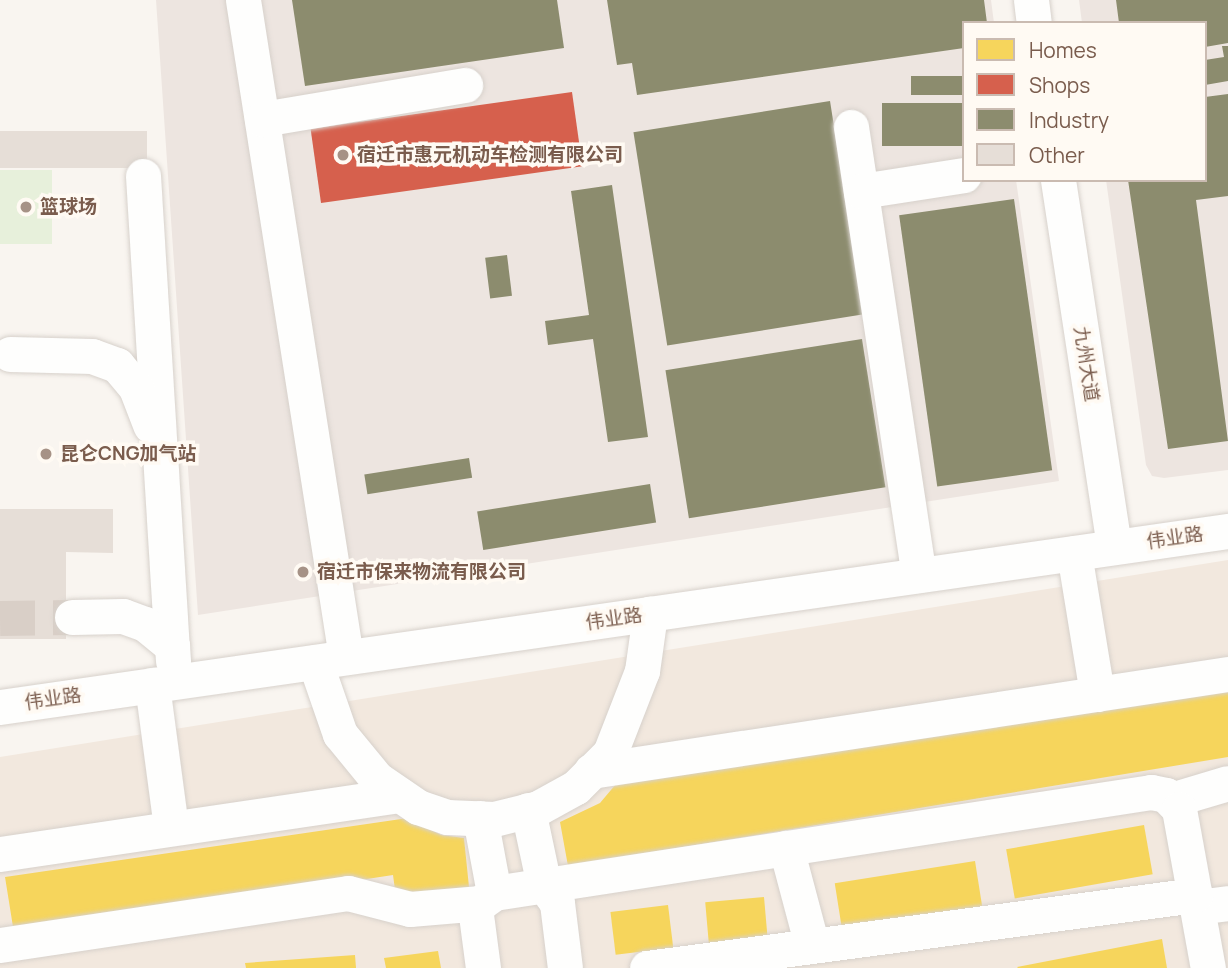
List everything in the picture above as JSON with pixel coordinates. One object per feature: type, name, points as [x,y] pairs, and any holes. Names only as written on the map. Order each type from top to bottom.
[{"type":"street","points":[[243,0],[262,119],[340,734],[377,779],[400,795],[447,817],[480,818],[528,810],[576,787],[610,753],[629,716],[650,614]]},
{"type":"street","points":[[1031,0],[1034,21]]},
{"type":"street","points":[[262,119],[466,85]]},
{"type":"street","points":[[850,127],[919,575]]},
{"type":"street","points":[[861,191],[962,175]]},
{"type":"street","points":[[143,176],[172,646],[164,683],[171,828]]},
{"type":"street","name":"九州大道","points":[[1058,182],[1114,547]]},
{"type":"street","points":[[10,354],[92,356],[117,365],[146,410],[161,469]]},
{"type":"street","name":"伟业路","points":[[0,707],[1228,531]]},
{"type":"street","points":[[1074,553],[1097,694]]},
{"type":"street","points":[[72,617],[123,616],[172,646]]},
{"type":"street","points":[[591,771],[1228,674]]},
{"type":"street","points":[[1171,800],[1228,783]]},
{"type":"street","points":[[0,944],[348,893],[410,909],[487,898],[544,885],[1151,792],[1171,800],[1179,809],[1206,902],[1208,968]]},
{"type":"street","points":[[0,854],[400,795]]},
{"type":"street","points":[[528,810],[544,885],[557,903],[565,968]]},
{"type":"street","points":[[480,818],[487,898]]},
{"type":"street","points":[[786,848],[801,954]]},
{"type":"street","points":[[483,968],[475,907],[487,898]]},
{"type":"street","points":[[647,968],[801,954],[1206,902]]},
{"type":"shaded area","points":[[156,0],[991,0],[994,21],[962,21],[962,182],[1016,182],[1059,481],[198,615]]},
{"type":"shaded area","points":[[1079,0],[1228,0],[1228,470],[1164,478],[1152,476],[1146,465],[1106,182],[1207,182],[1207,21],[1082,21]]},
{"type":"shaded area","points":[[1228,560],[1228,968],[0,968],[0,757]]},
{"type":"green space","name":"篮球场","points":[[0,170],[52,170],[52,244],[0,244]]},
{"type":"building: Homes","points":[[1228,691],[1228,757],[568,866],[560,822],[600,803],[616,784]]},
{"type":"building: Homes","points":[[408,818],[441,835],[464,838],[469,887],[396,897],[393,875],[14,933],[5,877]]},
{"type":"building: Homes","points":[[1144,825],[1153,874],[1015,899],[1006,849]]},
{"type":"building: Homes","points":[[975,861],[982,907],[842,930],[835,883]]},
{"type":"building: Homes","points":[[764,897],[768,940],[709,945],[705,902]]},
{"type":"building: Homes","points":[[668,905],[673,948],[616,955],[610,912]]},
{"type":"building: Homes","points":[[1162,939],[1167,968],[1017,967]]},
{"type":"building: Homes","points":[[438,951],[441,968],[386,968],[384,958]]},
{"type":"building: Homes","points":[[355,955],[356,968],[246,968],[245,963]]},
{"type":"building: Shops","points":[[572,92],[582,166],[321,203],[311,129]]},
{"type":"building: Industry","points":[[292,0],[557,0],[564,48],[305,86]]},
{"type":"building: Industry","points":[[607,0],[984,0],[987,21],[962,21],[962,48],[637,95],[632,63],[617,65]]},
{"type":"building: Industry","points":[[1116,0],[1228,0],[1228,43],[1207,47],[1207,21],[1119,21]]},
{"type":"building: Industry","points":[[1222,46],[1228,46],[1228,81],[1207,85],[1207,60],[1224,57]]},
{"type":"building: Industry","points":[[911,76],[962,76],[962,95],[911,95]]},
{"type":"building: Industry","points":[[1228,94],[1228,196],[1196,200],[1228,441],[1168,449],[1128,182],[1207,182],[1207,97]]},
{"type":"building: Industry","points":[[830,101],[864,314],[667,345],[633,132]]},
{"type":"building: Industry","points":[[882,103],[962,103],[962,146],[882,146]]},
{"type":"building: Industry","points":[[612,185],[648,437],[608,442],[593,339],[548,345],[545,321],[589,315],[571,191]]},
{"type":"building: Industry","points":[[1014,199],[1052,470],[937,486],[899,215]]},
{"type":"building: Industry","points":[[507,255],[512,296],[490,298],[485,258]]},
{"type":"building: Industry","points":[[862,339],[885,487],[689,518],[665,370]]},
{"type":"building: Industry","points":[[469,458],[472,478],[367,494],[364,475]]},
{"type":"building: Industry","points":[[650,484],[656,523],[483,550],[477,511]]},
{"type":"building: Other","points":[[0,131],[147,131],[147,168],[0,168]]},
{"type":"building: Other","points":[[0,509],[113,509],[113,553],[66,552],[66,639],[0,639]]},
{"type":"tunnel","points":[[0,618],[72,617]]},
{"type":"place","name":"宿迁市惠元机动车检测有限公司","points":[[343,155]]},
{"type":"place","name":"篮球场","points":[[26,207]]},
{"type":"place","name":"昆仑CNG加气站","points":[[46,454]]},
{"type":"place","name":"宿迁市保来物流有限公司","points":[[303,572]]}]
